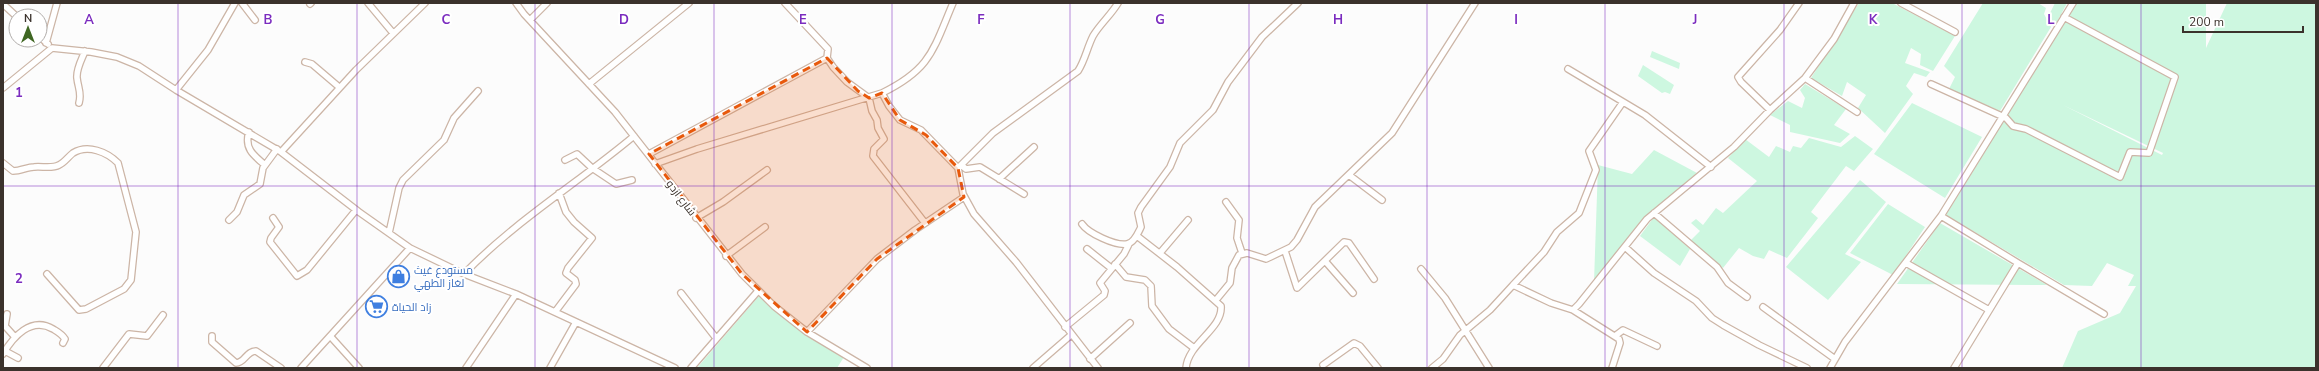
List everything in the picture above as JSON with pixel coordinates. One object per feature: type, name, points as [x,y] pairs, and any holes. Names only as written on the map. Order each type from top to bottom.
[{"type":"street","points":[[48,36],[57,3]]},
{"type":"street","points":[[176,90],[208,50],[235,3]]},
{"type":"street","points":[[242,3],[255,20]]},
{"type":"street","points":[[368,3],[393,33]]},
{"type":"street","points":[[229,220],[237,212],[244,194],[260,184],[260,174],[265,165],[339,87],[425,3]]},
{"type":"street","name":"شارع ازدو","points":[[516,3],[634,136],[726,256],[758,291],[807,332],[867,368]]},
{"type":"street","points":[[530,20],[547,3]]},
{"type":"street","points":[[589,84],[689,3]]},
{"type":"street","points":[[785,3],[828,49],[827,58],[847,82],[869,98],[872,111],[877,120],[878,128],[884,139],[874,149],[873,156],[925,223]]},
{"type":"street","points":[[655,164],[697,149],[882,94],[902,84],[927,62],[953,3]]},
{"type":"street","points":[[960,166],[993,133],[1078,71],[1086,58],[1094,36],[1113,13],[1118,3]]},
{"type":"street","points":[[1065,327],[1104,295],[1104,291],[1100,283],[1128,248],[1129,244],[1137,236],[1142,223],[1138,213],[1170,167],[1180,143],[1213,110],[1228,82],[1262,36],[1298,3]]},
{"type":"street","points":[[1242,253],[1266,259],[1285,251],[1297,240],[1315,207],[1392,133],[1476,3]]},
{"type":"street","points":[[1770,110],[1741,82],[1738,77],[1780,30],[1799,3]]},
{"type":"street","points":[[1573,310],[1654,213],[1678,196],[1753,130],[1770,110],[1805,78],[1834,40],[1854,3]]},
{"type":"street","points":[[1901,3],[1955,32]]},
{"type":"street","points":[[1830,368],[1867,313],[1941,216],[2073,3]]},
{"type":"street","points":[[1931,84],[2002,116],[2013,126],[2026,129],[2120,176],[2130,152],[2149,153],[2175,77],[2064,17]]},
{"type":"street","points":[[48,45],[52,48],[85,51],[117,57],[139,66],[176,90],[279,150],[356,210],[410,248],[464,274],[516,294],[674,368]]},
{"type":"street","points":[[3,88],[52,48]]},
{"type":"street","points":[[79,103],[82,96],[77,78],[77,71],[85,51]]},
{"type":"street","points":[[649,154],[827,58]]},
{"type":"street","points":[[305,62],[312,64],[339,87]]},
{"type":"street","points":[[1568,69],[1645,115],[1711,167]]},
{"type":"street","points":[[1805,78],[1857,112]]},
{"type":"street","points":[[389,233],[399,188],[403,180],[444,140],[454,118],[478,91]]},
{"type":"street","points":[[882,94],[900,120],[921,130],[960,166],[966,169],[980,167],[1024,194]]},
{"type":"street","points":[[1432,368],[1443,359],[1465,330],[1490,310],[1544,252],[1556,232],[1579,213],[1596,170],[1589,151],[1623,102]]},
{"type":"street","points":[[249,132],[247,146],[250,151],[265,165]]},
{"type":"street","points":[[464,274],[500,240],[634,136]]},
{"type":"street","points":[[998,179],[1034,148]]},
{"type":"street","points":[[3,163],[13,171],[34,167],[54,166],[59,165],[75,152],[89,149],[105,153],[118,163],[136,232],[131,280],[129,284],[124,289],[80,310],[47,274]]},
{"type":"street","points":[[565,160],[577,154],[592,168],[616,184],[632,180]]},
{"type":"street","points":[[960,166],[964,196],[974,214],[1016,262],[1098,368]]},
{"type":"street","points":[[696,218],[723,202],[767,170]]},
{"type":"street","points":[[1349,175],[1382,200]]},
{"type":"street","points":[[555,312],[576,284],[575,280],[566,273],[568,268],[592,238],[574,222],[566,212],[559,193]]},
{"type":"street","points":[[807,332],[877,259],[964,196]]},
{"type":"street","points":[[1226,202],[1239,220],[1237,238],[1242,253]]},
{"type":"street","points":[[273,218],[279,227],[271,238],[270,242],[297,276],[307,270],[356,210]]},
{"type":"street","points":[[1654,213],[1717,267],[1728,283],[1747,296]]},
{"type":"street","points":[[1941,216],[2104,314]]},
{"type":"street","points":[[1160,253],[1188,220]]},
{"type":"street","points":[[1082,224],[1088,232],[1097,236],[1129,244]]},
{"type":"street","points":[[726,256],[765,227]]},
{"type":"street","points":[[1137,236],[1160,253],[1216,300],[1221,306],[1220,314],[1215,323],[1187,357],[1186,368]]},
{"type":"street","points":[[1285,251],[1297,288],[1344,242],[1347,242],[1374,279]]},
{"type":"street","points":[[1625,247],[1654,273],[1696,302],[1712,318],[1758,345],[1807,368]]},
{"type":"street","points":[[301,368],[331,337],[410,248]]},
{"type":"street","points":[[1087,249],[1113,266],[1126,277],[1145,280],[1151,286],[1152,306],[1169,328],[1194,348]]},
{"type":"street","points":[[1216,300],[1230,283],[1232,268],[1237,258],[1242,253]]},
{"type":"street","points":[[1325,261],[1353,294]]},
{"type":"street","points":[[1906,263],[1989,310]]},
{"type":"street","points":[[1954,368],[2018,263]]},
{"type":"street","points":[[1421,270],[1445,298],[1489,368]]},
{"type":"street","points":[[1513,285],[1551,303],[1573,310],[1615,336],[1620,343],[1612,368]]},
{"type":"street","points":[[691,368],[758,291]]},
{"type":"street","points":[[681,293],[716,338]]},
{"type":"street","points":[[466,368],[516,294]]},
{"type":"street","points":[[1763,307],[1835,359]]},
{"type":"street","points":[[8,314],[5,326],[14,336]]},
{"type":"street","points":[[103,368],[129,334],[147,336],[163,315]]},
{"type":"street","points":[[550,368],[576,322]]},
{"type":"street","points":[[1090,359],[1130,323]]},
{"type":"street","points":[[18,358],[4,353],[14,336],[22,333],[32,325],[41,324],[62,335],[64,339],[63,343]]},
{"type":"street","points":[[1615,336],[1623,330],[1657,346]]},
{"type":"street","points":[[1033,368],[1071,335]]},
{"type":"street","points":[[212,336],[212,342],[236,363],[242,362],[249,353],[256,351],[281,368]]},
{"type":"street","points":[[331,337],[359,368]]},
{"type":"street","points":[[1323,364],[1354,343],[1360,346],[1378,368]]},
{"type":"highlighted area","points":[[827,58],[858,91],[869,98],[882,93],[900,120],[926,135],[958,168],[964,197],[877,259],[807,332],[742,274],[649,154]]},
{"type":"green space","points":[[1859,3],[1892,3],[1955,36],[1933,71],[1920,65],[1921,54],[1911,48],[1905,63],[1930,72],[1926,77],[1914,73],[1906,86],[1913,94],[1885,133],[1858,108],[1866,95],[1847,82],[1842,96],[1811,78]]},
{"type":"green space","points":[[1983,3],[2038,3],[2046,8],[2044,14],[2051,27],[2000,111],[1949,89],[1955,77],[1944,66]]},
{"type":"green space","points":[[2055,3],[2067,3],[2056,24],[2048,17]]},
{"type":"green space","points":[[2077,3],[2206,3],[2206,48],[2227,3],[2316,3],[2316,368],[2062,368],[2078,331],[2120,313],[2136,286],[2128,286],[2134,275],[2107,263],[2092,286],[2064,285],[1946,215]],"holes":[[[2063,105],[2163,153],[2162,155]]]},
{"type":"green space","points":[[1652,51],[1680,63],[1679,69],[1650,57]]},
{"type":"green space","points":[[1643,65],[1674,85],[1670,94],[1665,92],[1662,93],[1638,76]]},
{"type":"green space","points":[[1805,84],[1846,109],[1834,125],[1850,134],[1840,143],[1790,132],[1790,125],[1770,115],[1788,101],[1802,108],[1805,98],[1800,90]]},
{"type":"green space","points":[[1912,103],[1982,137],[1945,198],[1874,154]]},
{"type":"green space","points":[[1855,136],[1873,149],[1854,171],[1846,166],[1811,212],[1818,218],[1787,258],[1769,250],[1764,259],[1753,256],[1739,248],[1723,268],[1690,241],[1700,231],[1691,223],[1696,219],[1703,225],[1716,208],[1723,213],[1757,181],[1728,158],[1745,139],[1769,157],[1776,146],[1790,152],[1793,146],[1801,148],[1809,138],[1841,147]]},
{"type":"green space","points":[[1654,150],[1697,173],[1640,222],[1594,282],[1598,165],[1632,174]]},
{"type":"green space","points":[[1860,180],[1886,202],[1845,254],[1861,262],[1828,300],[1786,267]]},
{"type":"green space","points":[[1888,204],[1925,227],[1893,275],[1850,253]]},
{"type":"green space","points":[[1654,217],[1690,249],[1680,266],[1640,236]]},
{"type":"green space","points":[[1940,223],[2047,285],[1897,284]]},
{"type":"green space","points":[[759,296],[805,335],[844,357],[837,368],[697,368]]},
{"type":"place","name":"مستودع غيث لغاز الطهي","points":[[398,276]]},
{"type":"place","name":"زاد الحياة","points":[[376,307]]}]
